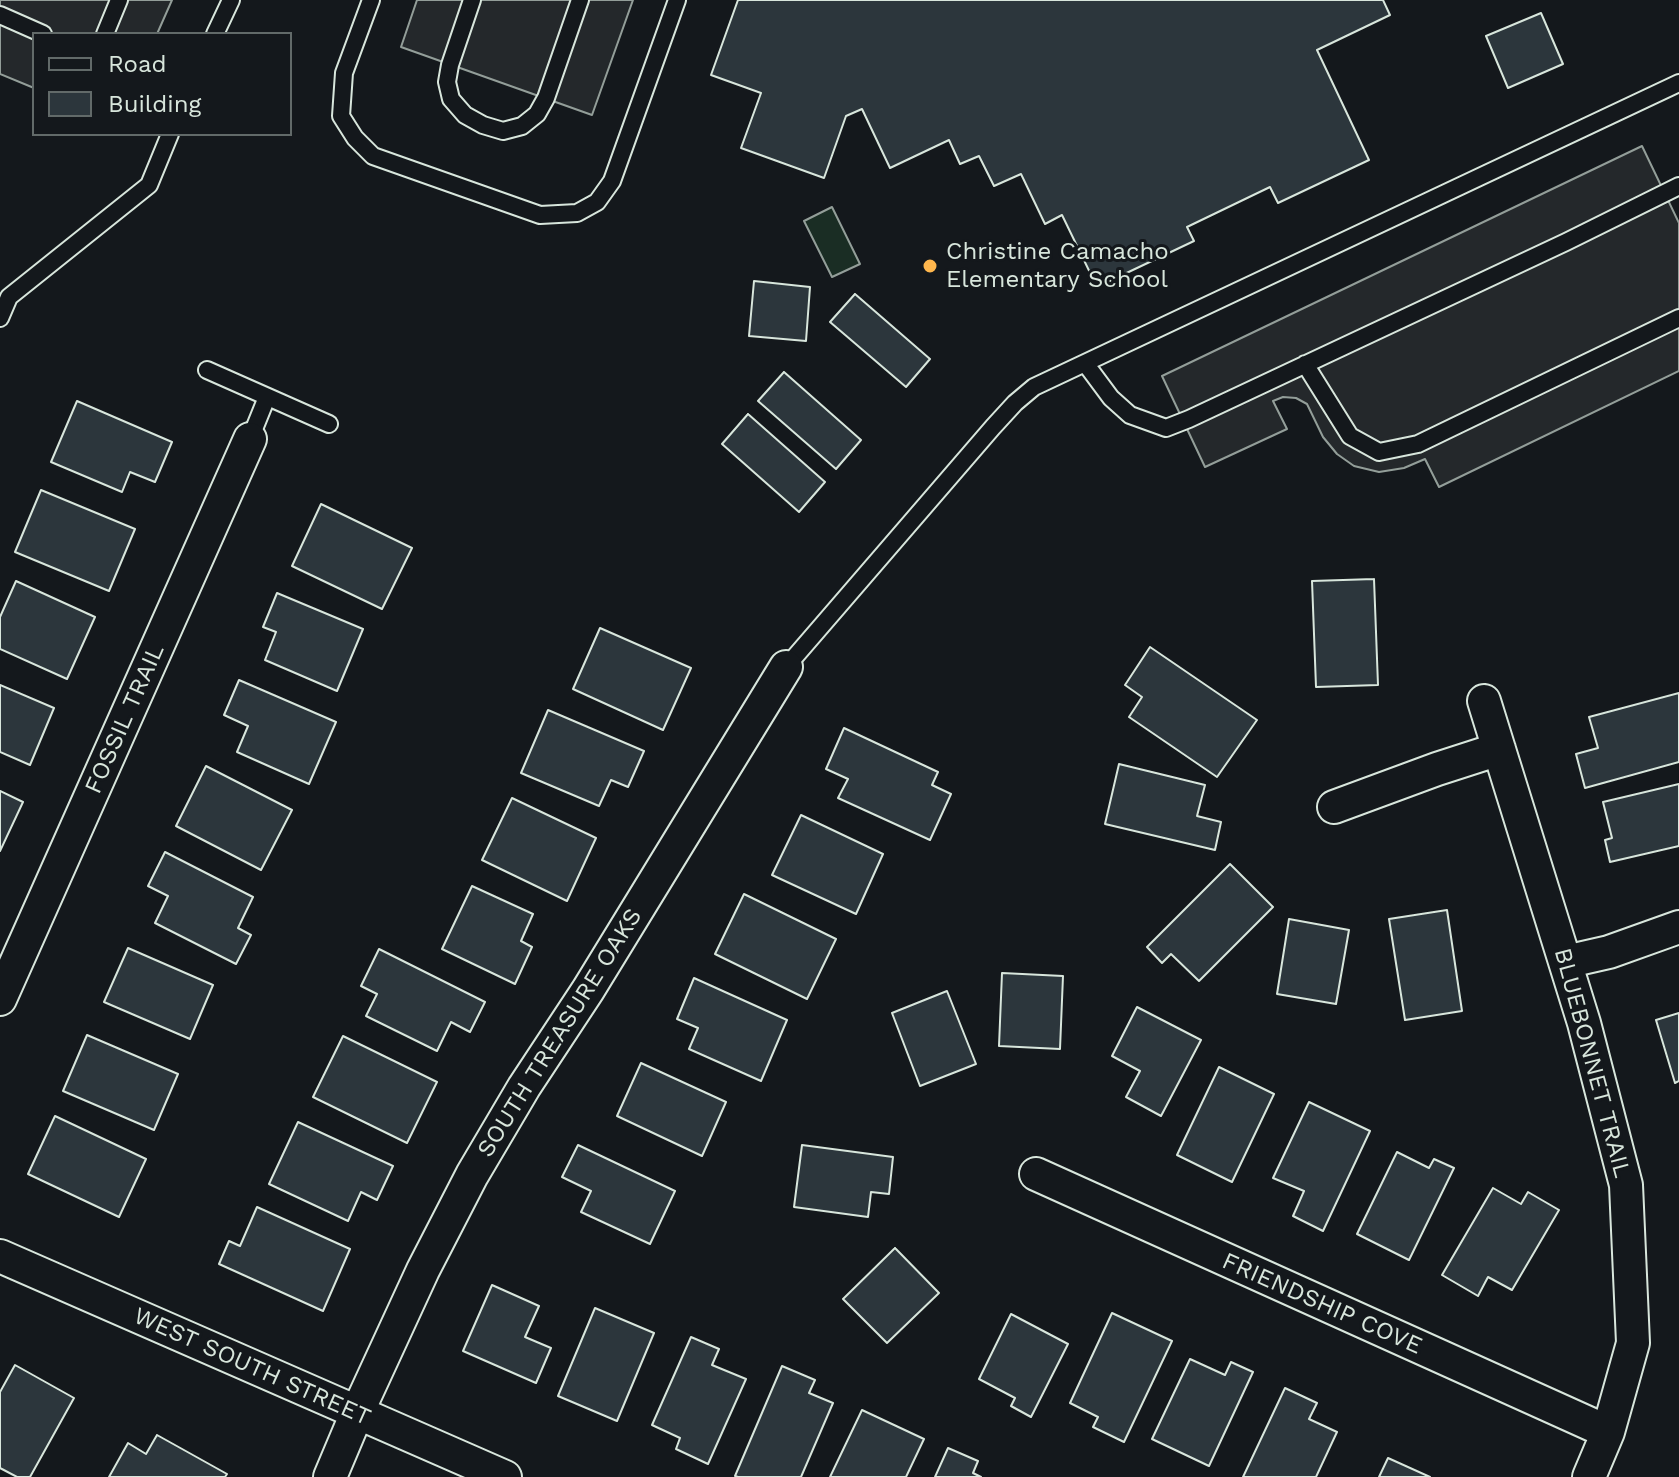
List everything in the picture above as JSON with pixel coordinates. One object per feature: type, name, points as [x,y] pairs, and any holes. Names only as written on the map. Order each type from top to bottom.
[{"type":"street","name":"FOSSIL TRAIL","points":[[0,999],[250,439]]},
{"type":"street","name":"SOUTH TREASURE OAKS","points":[[330,1477],[423,1270],[472,1175],[786,667]]},
{"type":"street","name":"BLUEBONNET TRAIL","points":[[1484,701],[1584,1023],[1626,1185],[1633,1343],[1608,1432],[1589,1477]]},
{"type":"street","points":[[1334,807],[1499,749]]},
{"type":"street","points":[[1565,962],[1609,952],[1679,927]]},
{"type":"street","name":"FRIENDSHIP COVE","points":[[1036,1174],[1608,1432]]},
{"type":"street","name":"WEST SOUTH STREET","points":[[0,1256],[505,1477]]},
{"type":"lane","points":[[106,32],[119,0]]},
{"type":"lane","points":[[216,32],[231,0]]},
{"type":"lane","points":[[371,0],[344,73],[341,116],[355,138],[373,156],[540,215],[577,213],[597,202],[612,181],[677,0]]},
{"type":"lane","points":[[472,0],[450,65],[447,82],[451,99],[465,115],[503,131],[522,126],[537,114],[546,98],[580,0]]},
{"type":"lane","points":[[0,15],[38,32]]},
{"type":"lane","points":[[786,667],[1015,403],[1034,387],[1677,88]]},
{"type":"lane","points":[[0,318],[9,297],[149,185],[169,136]]},
{"type":"lane","points":[[1085,363],[1111,398],[1130,415],[1166,428],[1566,242],[1679,186]]},
{"type":"lane","points":[[1305,364],[1350,436],[1379,452],[1418,444],[1679,318]]},
{"type":"lane","points":[[207,370],[329,424]]},
{"type":"lane","points":[[250,439],[267,397]]},
{"type":"green space","points":[[832,207],[860,264],[832,277],[804,221]]},
{"type":"shaded area","points":[[0,0],[172,0],[158,32],[32,32],[32,87],[0,74]]},
{"type":"shaded area","points":[[417,0],[633,0],[592,115],[401,47]]},
{"type":"shaded area","points":[[1642,146],[1679,223],[1679,371],[1439,487],[1425,459],[1404,468],[1379,472],[1354,466],[1337,454],[1323,437],[1307,404],[1296,398],[1283,397],[1273,401],[1287,429],[1205,467],[1162,376]]},
{"type":"building","points":[[738,0],[1383,0],[1390,15],[1317,50],[1369,160],[1278,203],[1270,187],[1187,227],[1194,241],[1097,287],[1062,215],[1045,224],[1021,174],[994,186],[979,156],[960,164],[949,140],[890,168],[862,109],[846,116],[824,178],[741,148],[761,93],[711,75]]},
{"type":"building","points":[[1541,13],[1563,64],[1508,88],[1486,36]]},
{"type":"building","points":[[754,281],[810,287],[806,341],[749,336]]},
{"type":"building","points":[[855,294],[930,359],[906,387],[830,322]]},
{"type":"building","points":[[784,372],[861,440],[836,469],[758,401]]},
{"type":"building","points":[[77,401],[172,442],[155,482],[130,472],[122,492],[51,462]]},
{"type":"building","points":[[748,414],[825,482],[799,512],[722,444]]},
{"type":"building","points":[[41,490],[135,529],[109,591],[15,552]]},
{"type":"building","points":[[321,504],[412,548],[382,609],[292,566]]},
{"type":"building","points":[[1374,579],[1378,685],[1316,687],[1312,581]]},
{"type":"building","points":[[16,581],[95,617],[67,679],[0,649],[0,617]]},
{"type":"building","points":[[277,593],[363,629],[337,691],[265,660],[276,632],[263,627]]},
{"type":"building","points":[[600,628],[691,668],[663,730],[573,689]]},
{"type":"building","points":[[1150,647],[1257,720],[1217,777],[1129,717],[1142,697],[1125,685]]},
{"type":"building","points":[[239,680],[336,722],[309,784],[237,752],[248,726],[224,715]]},
{"type":"building","points":[[0,685],[54,708],[30,765],[0,752]]},
{"type":"building","points":[[1679,693],[1679,762],[1585,788],[1576,754],[1598,748],[1589,717]]},
{"type":"building","points":[[548,710],[644,751],[628,787],[611,780],[599,806],[521,773]]},
{"type":"building","points":[[844,728],[938,772],[932,785],[951,794],[930,840],[838,798],[848,779],[826,769]]},
{"type":"building","points":[[1119,764],[1205,785],[1197,816],[1221,822],[1215,850],[1105,824]]},
{"type":"building","points":[[206,766],[292,810],[261,870],[176,826]]},
{"type":"building","points":[[1679,784],[1679,846],[1610,862],[1605,840],[1612,838],[1603,802]]},
{"type":"building","points":[[0,791],[23,802],[0,851]]},
{"type":"building","points":[[512,798],[596,838],[567,901],[482,860]]},
{"type":"building","points":[[801,815],[883,854],[856,914],[772,875]]},
{"type":"building","points":[[165,852],[253,897],[238,928],[251,935],[236,964],[155,923],[168,896],[148,886]]},
{"type":"building","points":[[1230,864],[1273,907],[1199,981],[1171,954],[1162,963],[1147,947]]},
{"type":"building","points":[[472,886],[533,914],[521,941],[532,947],[515,984],[442,949]]},
{"type":"building","points":[[744,894],[836,939],[807,999],[715,954]]},
{"type":"building","points":[[1447,910],[1462,1011],[1405,1020],[1389,919]]},
{"type":"building","points":[[1289,919],[1349,930],[1336,1004],[1277,994]]},
{"type":"building","points":[[128,948],[213,985],[190,1039],[104,1002]]},
{"type":"building","points":[[379,949],[485,1002],[470,1032],[451,1022],[437,1051],[366,1016],[377,994],[361,986]]},
{"type":"building","points":[[1002,973],[1063,976],[1060,1049],[999,1046]]},
{"type":"building","points":[[694,978],[787,1020],[761,1081],[689,1049],[698,1028],[677,1019]]},
{"type":"building","points":[[947,991],[976,1064],[920,1086],[892,1013]]},
{"type":"building","points":[[1137,1007],[1201,1040],[1161,1116],[1126,1097],[1140,1071],[1112,1056]]},
{"type":"building","points":[[1679,1013],[1679,1081],[1675,1083],[1656,1020]]},
{"type":"building","points":[[87,1035],[178,1074],[154,1130],[63,1091]]},
{"type":"building","points":[[343,1036],[437,1082],[407,1143],[313,1097]]},
{"type":"building","points":[[641,1063],[726,1102],[702,1156],[617,1116]]},
{"type":"building","points":[[1219,1067],[1274,1094],[1232,1182],[1177,1155]]},
{"type":"building","points":[[1309,1102],[1370,1131],[1323,1231],[1293,1216],[1304,1191],[1273,1178]]},
{"type":"building","points":[[55,1116],[146,1159],[119,1217],[28,1174]]},
{"type":"building","points":[[298,1122],[393,1166],[377,1200],[361,1192],[348,1221],[269,1184]]},
{"type":"building","points":[[578,1145],[675,1191],[650,1244],[581,1212],[591,1191],[562,1177]]},
{"type":"building","points":[[802,1145],[893,1157],[889,1194],[871,1192],[868,1217],[794,1207]]},
{"type":"building","points":[[1397,1152],[1429,1168],[1434,1159],[1454,1168],[1409,1260],[1357,1234]]},
{"type":"building","points":[[1493,1188],[1521,1204],[1528,1192],[1559,1210],[1512,1290],[1488,1277],[1478,1296],[1442,1275]]},
{"type":"building","points":[[257,1207],[350,1249],[323,1311],[219,1264],[229,1241],[240,1246]]},
{"type":"building","points":[[895,1248],[939,1293],[887,1343],[843,1299]]},
{"type":"building","points":[[492,1285],[539,1306],[525,1337],[551,1348],[536,1383],[463,1351]]},
{"type":"building","points":[[595,1308],[654,1333],[617,1421],[558,1396]]},
{"type":"building","points":[[1112,1313],[1172,1341],[1124,1442],[1093,1427],[1098,1417],[1070,1403]]},
{"type":"building","points":[[1011,1314],[1068,1344],[1031,1417],[1011,1406],[1015,1398],[979,1379]]},
{"type":"building","points":[[691,1337],[719,1349],[712,1365],[746,1379],[708,1464],[676,1449],[680,1438],[652,1425]]},
{"type":"building","points":[[1190,1359],[1225,1375],[1231,1362],[1253,1372],[1209,1466],[1152,1439]]},
{"type":"building","points":[[15,1365],[74,1398],[30,1477],[17,1477],[0,1468],[0,1392]]},
{"type":"building","points":[[782,1366],[815,1380],[809,1393],[833,1403],[801,1477],[735,1476]]},
{"type":"building","points":[[1285,1388],[1317,1403],[1309,1419],[1337,1432],[1316,1477],[1243,1477]]},
{"type":"building","points":[[862,1410],[924,1439],[906,1477],[830,1477]]},
{"type":"building","points":[[157,1435],[227,1474],[225,1477],[109,1477],[128,1443],[146,1454]]},
{"type":"building","points":[[948,1448],[978,1461],[973,1473],[981,1477],[935,1477]]},
{"type":"building","points":[[1388,1458],[1430,1477],[1379,1477]]},
{"type":"place","name":"Christine Camacho Elementary School","points":[[930,266]]}]
